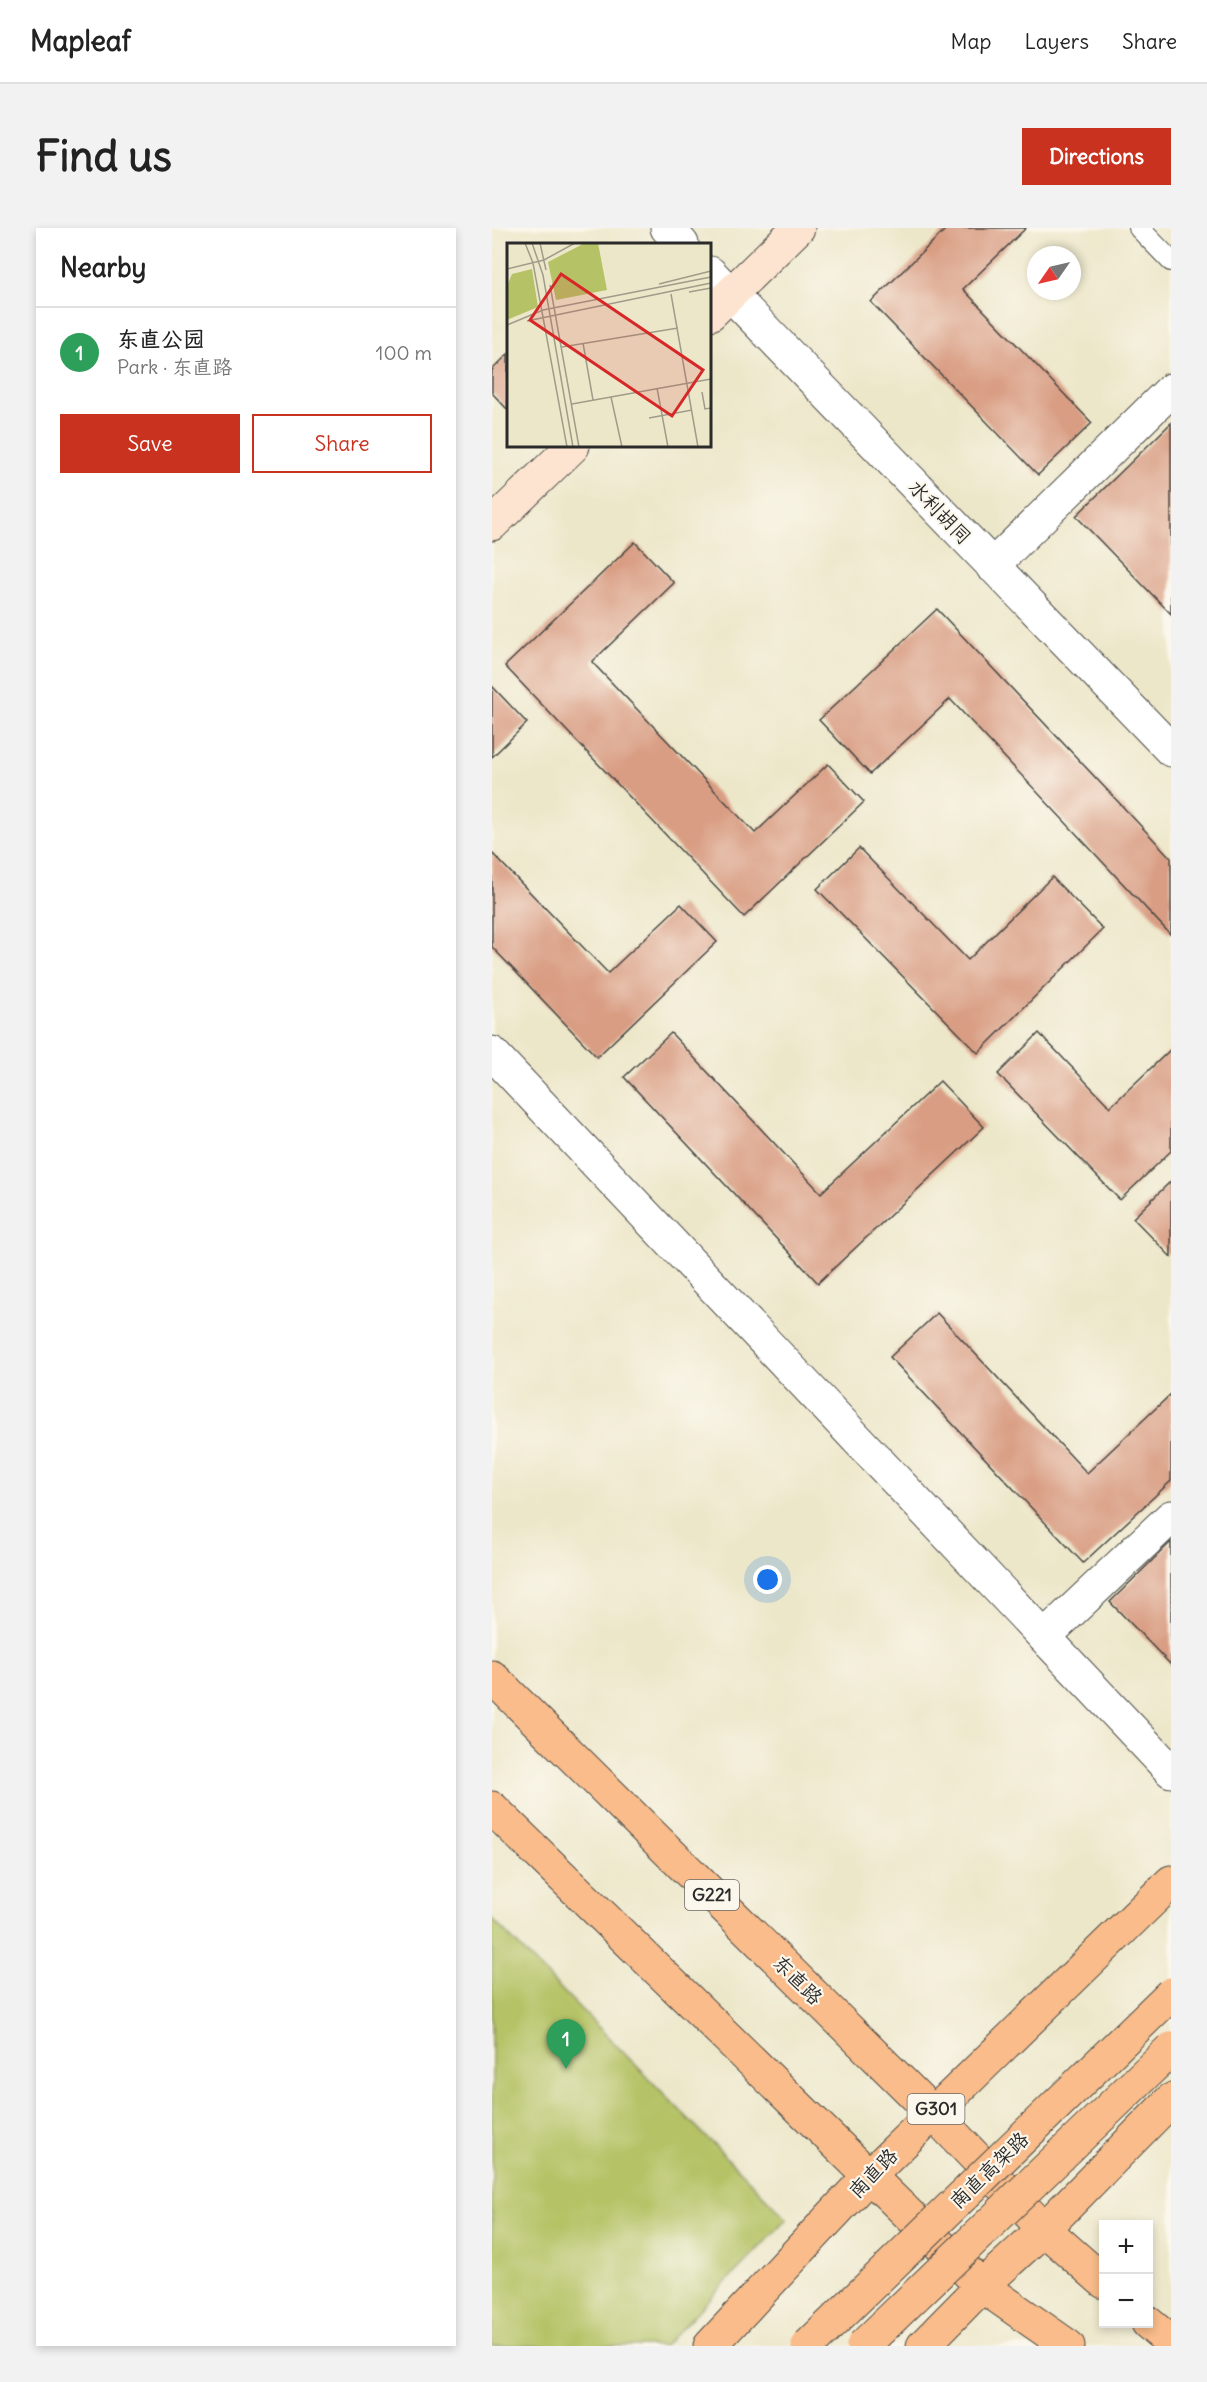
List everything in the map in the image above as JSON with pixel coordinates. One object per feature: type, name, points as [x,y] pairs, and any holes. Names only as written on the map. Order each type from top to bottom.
[{"type":"highway","name":"东直路","points":[[492,1677],[932,2112],[1044,2229],[1099,2278]]},
{"type":"highway","points":[[492,1808],[982,2286],[1068,2346]]},
{"type":"highway","name":"南直路","points":[[710,2346],[932,2112],[1171,1882]]},
{"type":"highway","name":"南直高架路","points":[[808,2346],[1171,1994]]},
{"type":"highway","name":"南直高架路","points":[[863,2346],[1171,2049]]},
{"type":"highway","points":[[923,2346],[982,2286],[1044,2229],[1171,2100]]},
{"type":"highway","points":[[1153,2326],[1171,2342]]},
{"type":"street","points":[[667,228],[681,243]]},
{"type":"street","points":[[716,294],[798,228]]},
{"type":"street","name":"水利胡同","points":[[716,294],[992,566],[1171,750]]},
{"type":"street","points":[[992,566],[1171,390]]},
{"type":"street","points":[[492,524],[572,447]]},
{"type":"street","points":[[492,1053],[1171,1771]]},
{"type":"street","points":[[1044,1637],[1171,1516]]},
{"type":"lane","points":[[1139,228],[1171,261]]},
{"type":"green space","points":[[492,1919],[787,2219],[664,2346],[492,2346]]},
{"type":"building","points":[[947,228],[1026,228],[963,289],[1092,423],[1038,475],[871,302]]},
{"type":"building","points":[[507,355],[507,409],[492,393],[492,370]]},
{"type":"building","points":[[1171,423],[1171,614],[1076,516]]},
{"type":"building","points":[[635,542],[674,583],[592,662],[755,833],[828,764],[864,802],[744,917],[505,666]]},
{"type":"building","points":[[937,609],[1171,858],[1171,935],[950,699],[870,774],[819,720]]},
{"type":"building","points":[[492,686],[527,723],[492,757]]},
{"type":"building","points":[[859,848],[968,960],[1052,877],[1103,929],[978,1053],[817,889]]},
{"type":"building","points":[[492,853],[608,973],[681,904],[717,942],[597,1057],[492,947]]},
{"type":"building","points":[[671,1033],[821,1193],[940,1081],[984,1127],[818,1283],[624,1077]]},
{"type":"building","points":[[1039,1033],[1110,1107],[1171,1049],[1171,1151],[1120,1200],[998,1074]]},
{"type":"building","points":[[1171,1181],[1171,1257],[1133,1218]]},
{"type":"building","points":[[937,1313],[1087,1473],[1171,1394],[1171,1481],[1083,1563],[890,1357]]},
{"type":"building","points":[[1171,1542],[1171,1665],[1110,1602]]},
{"type":"place","name":"东直公园","points":[[566,2069]]}]
